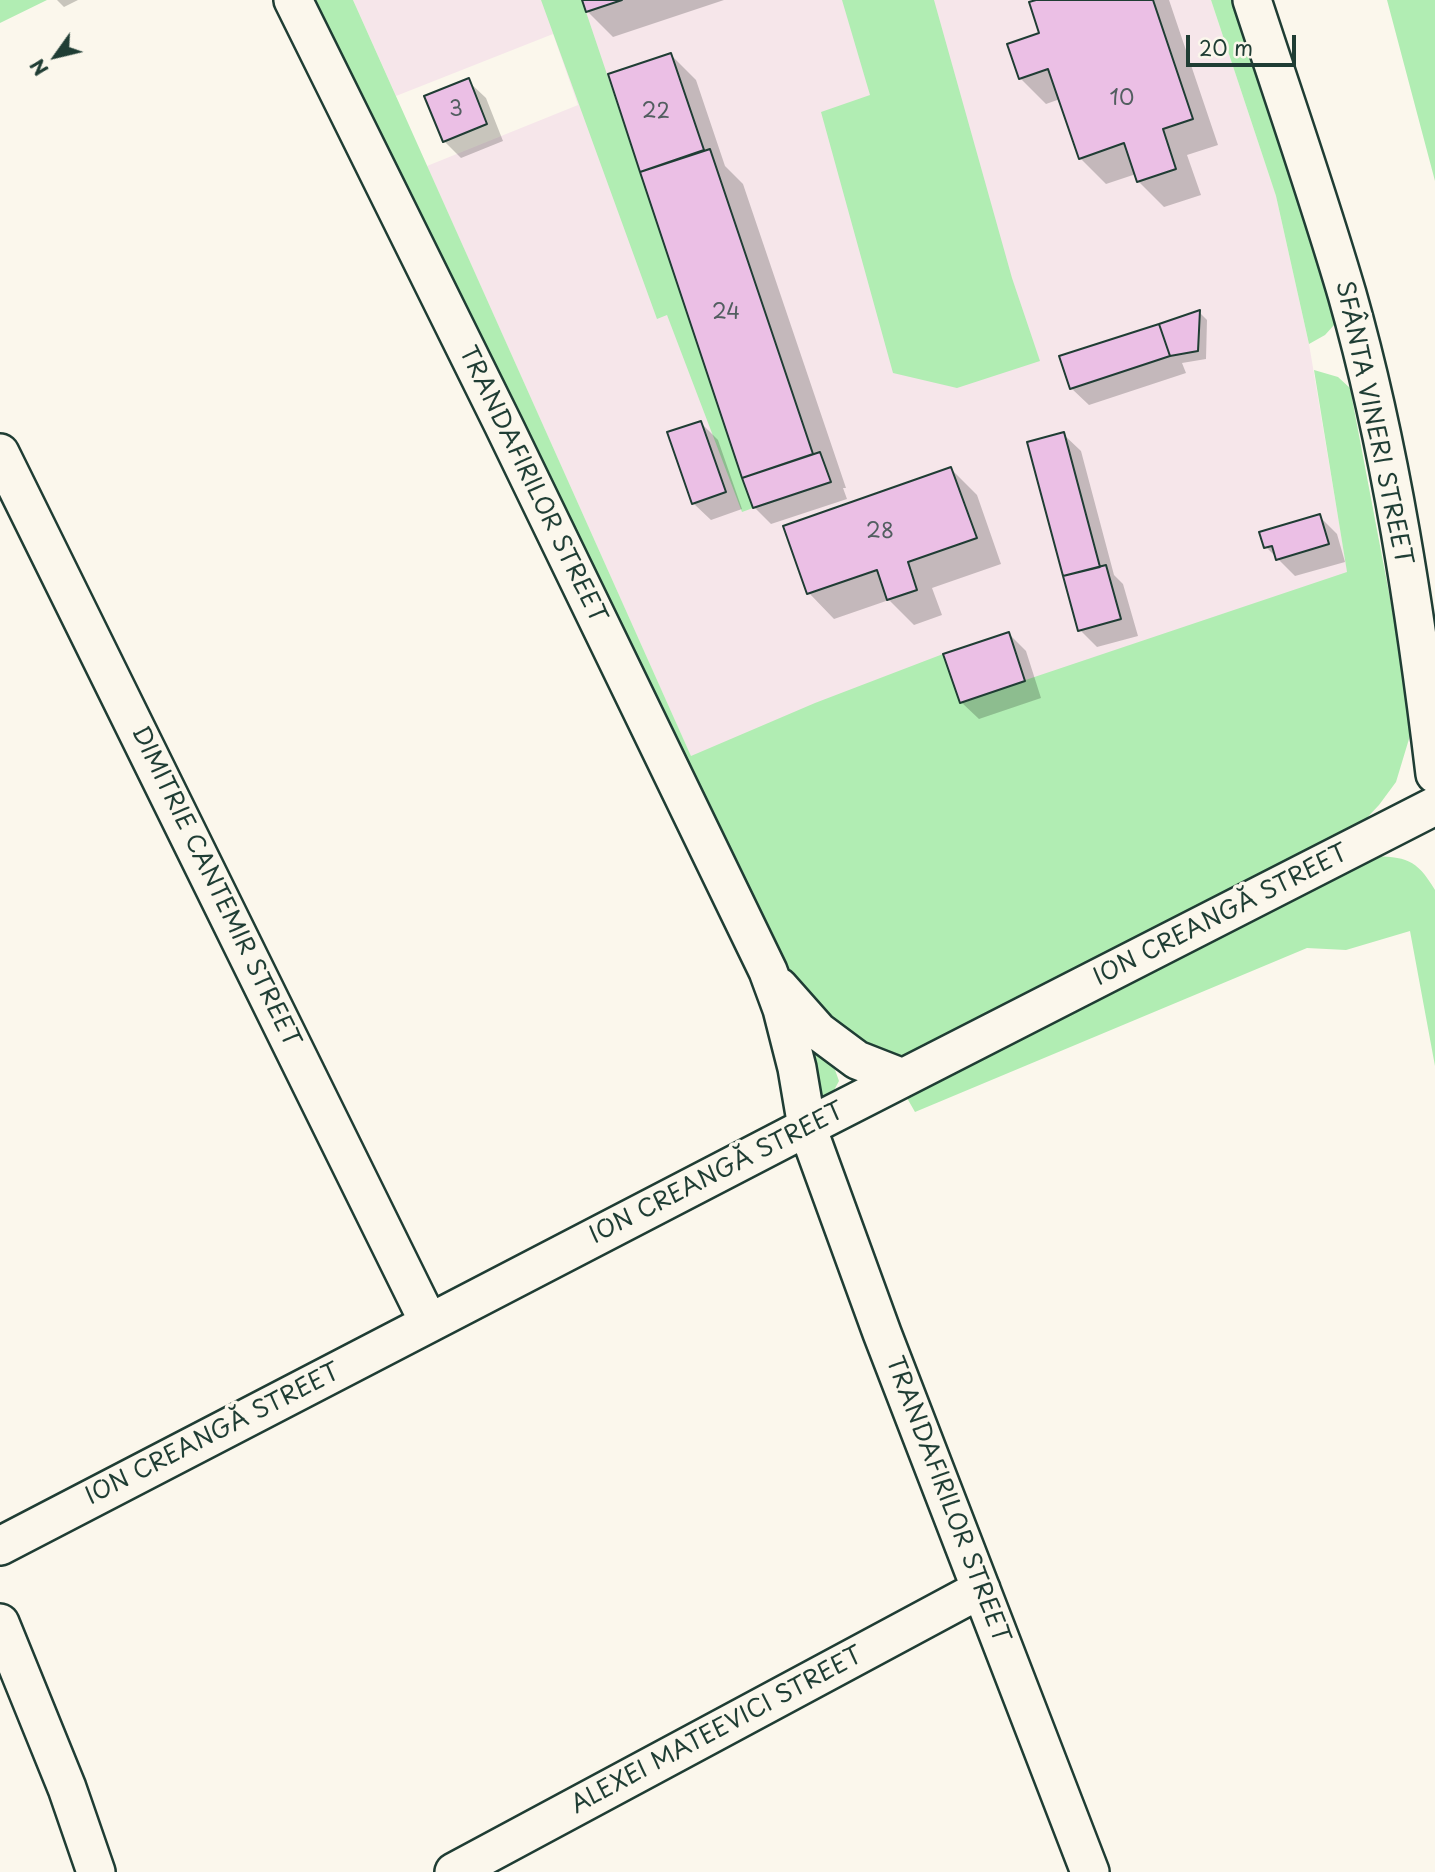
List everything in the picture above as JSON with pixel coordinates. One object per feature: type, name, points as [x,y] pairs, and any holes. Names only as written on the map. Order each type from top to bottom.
[{"type":"street","name":"TRANDAFIRILOR STREET","points":[[293,0],[509,436],[768,971],[797,1068],[807,1127],[882,1333],[1090,1872]]},
{"type":"street","name":"SFÂNTA VINERI STREET","points":[[1252,0],[1346,293],[1366,369],[1421,653],[1435,775]]},
{"type":"street","name":"DIMITRIE CANTEMIR STREET","points":[[0,453],[429,1323]]},
{"type":"street","name":"ION CREANGĂ STREET","points":[[0,1546],[807,1127],[1435,806]]},
{"type":"street","points":[[768,971],[785,995],[818,1031],[858,1060],[903,1078]]},
{"type":"street","name":"ALEXEI MATEEVICI STREET","points":[[454,1872],[981,1589]]},
{"type":"street","points":[[0,1623],[67,1788],[96,1872]]},
{"type":"shaded area","points":[[353,0],[1211,0],[1276,196],[1309,344],[1381,773],[707,792],[427,166],[578,105],[553,34],[396,96]]},
{"type":"green space","points":[[0,0],[47,0],[0,23]]},
{"type":"green space","points":[[312,0],[353,0],[691,756],[815,703],[943,654],[960,702],[1347,572],[1314,370],[1338,377],[1350,388],[1405,677],[1412,729],[1396,782],[1362,823],[922,1054],[894,1059],[860,1044],[820,1014],[770,943]]},
{"type":"green space","points":[[541,0],[582,0],[753,508],[742,512],[667,315],[657,319]]},
{"type":"green space","points":[[842,0],[934,0],[1012,278],[1040,361],[957,388],[893,373],[821,112],[870,95]]},
{"type":"green space","points":[[1211,0],[1236,0],[1335,324],[1325,335],[1309,344],[1276,196]]},
{"type":"green space","points":[[1387,0],[1435,0],[1435,181]]},
{"type":"green space","points":[[1370,856],[1409,861],[1422,871],[1435,890],[1435,1066],[1410,931],[1346,950],[1307,948],[915,1112],[903,1091]]},
{"type":"green space","points":[[803,1031],[830,1056],[839,1081],[832,1094],[816,1099]]},
{"type":"building","points":[[582,0],[622,0],[586,12]]},
{"type":"building","points":[[1153,0],[1193,119],[1163,129],[1176,169],[1137,182],[1124,143],[1079,159],[1048,69],[1019,79],[1007,44],[1039,33],[1029,2]]},
{"type":"building","points":[[671,53],[704,150],[640,172],[608,74]]},
{"type":"building","points":[[469,78],[487,124],[443,142],[424,96]]},
{"type":"building","points":[[710,149],[813,454],[742,478],[640,172]]},
{"type":"building","points":[[1200,310],[1198,351],[1170,356],[1159,324]]},
{"type":"building","points":[[1159,324],[1170,356],[1070,389],[1059,356]]},
{"type":"building","points":[[701,421],[726,492],[692,504],[667,432]]},
{"type":"building","points":[[1064,432],[1100,567],[1063,576],[1027,442]]},
{"type":"building","points":[[820,452],[831,482],[753,508],[742,478]]},
{"type":"building","points":[[951,467],[977,538],[908,562],[917,590],[887,600],[877,570],[807,594],[783,526]]},
{"type":"building","points":[[1320,514],[1329,544],[1276,560],[1272,546],[1264,548],[1259,532]]},
{"type":"building","points":[[1106,565],[1121,619],[1078,631],[1063,576]]},
{"type":"building","points":[[1009,632],[1025,681],[960,703],[943,654]]}]
